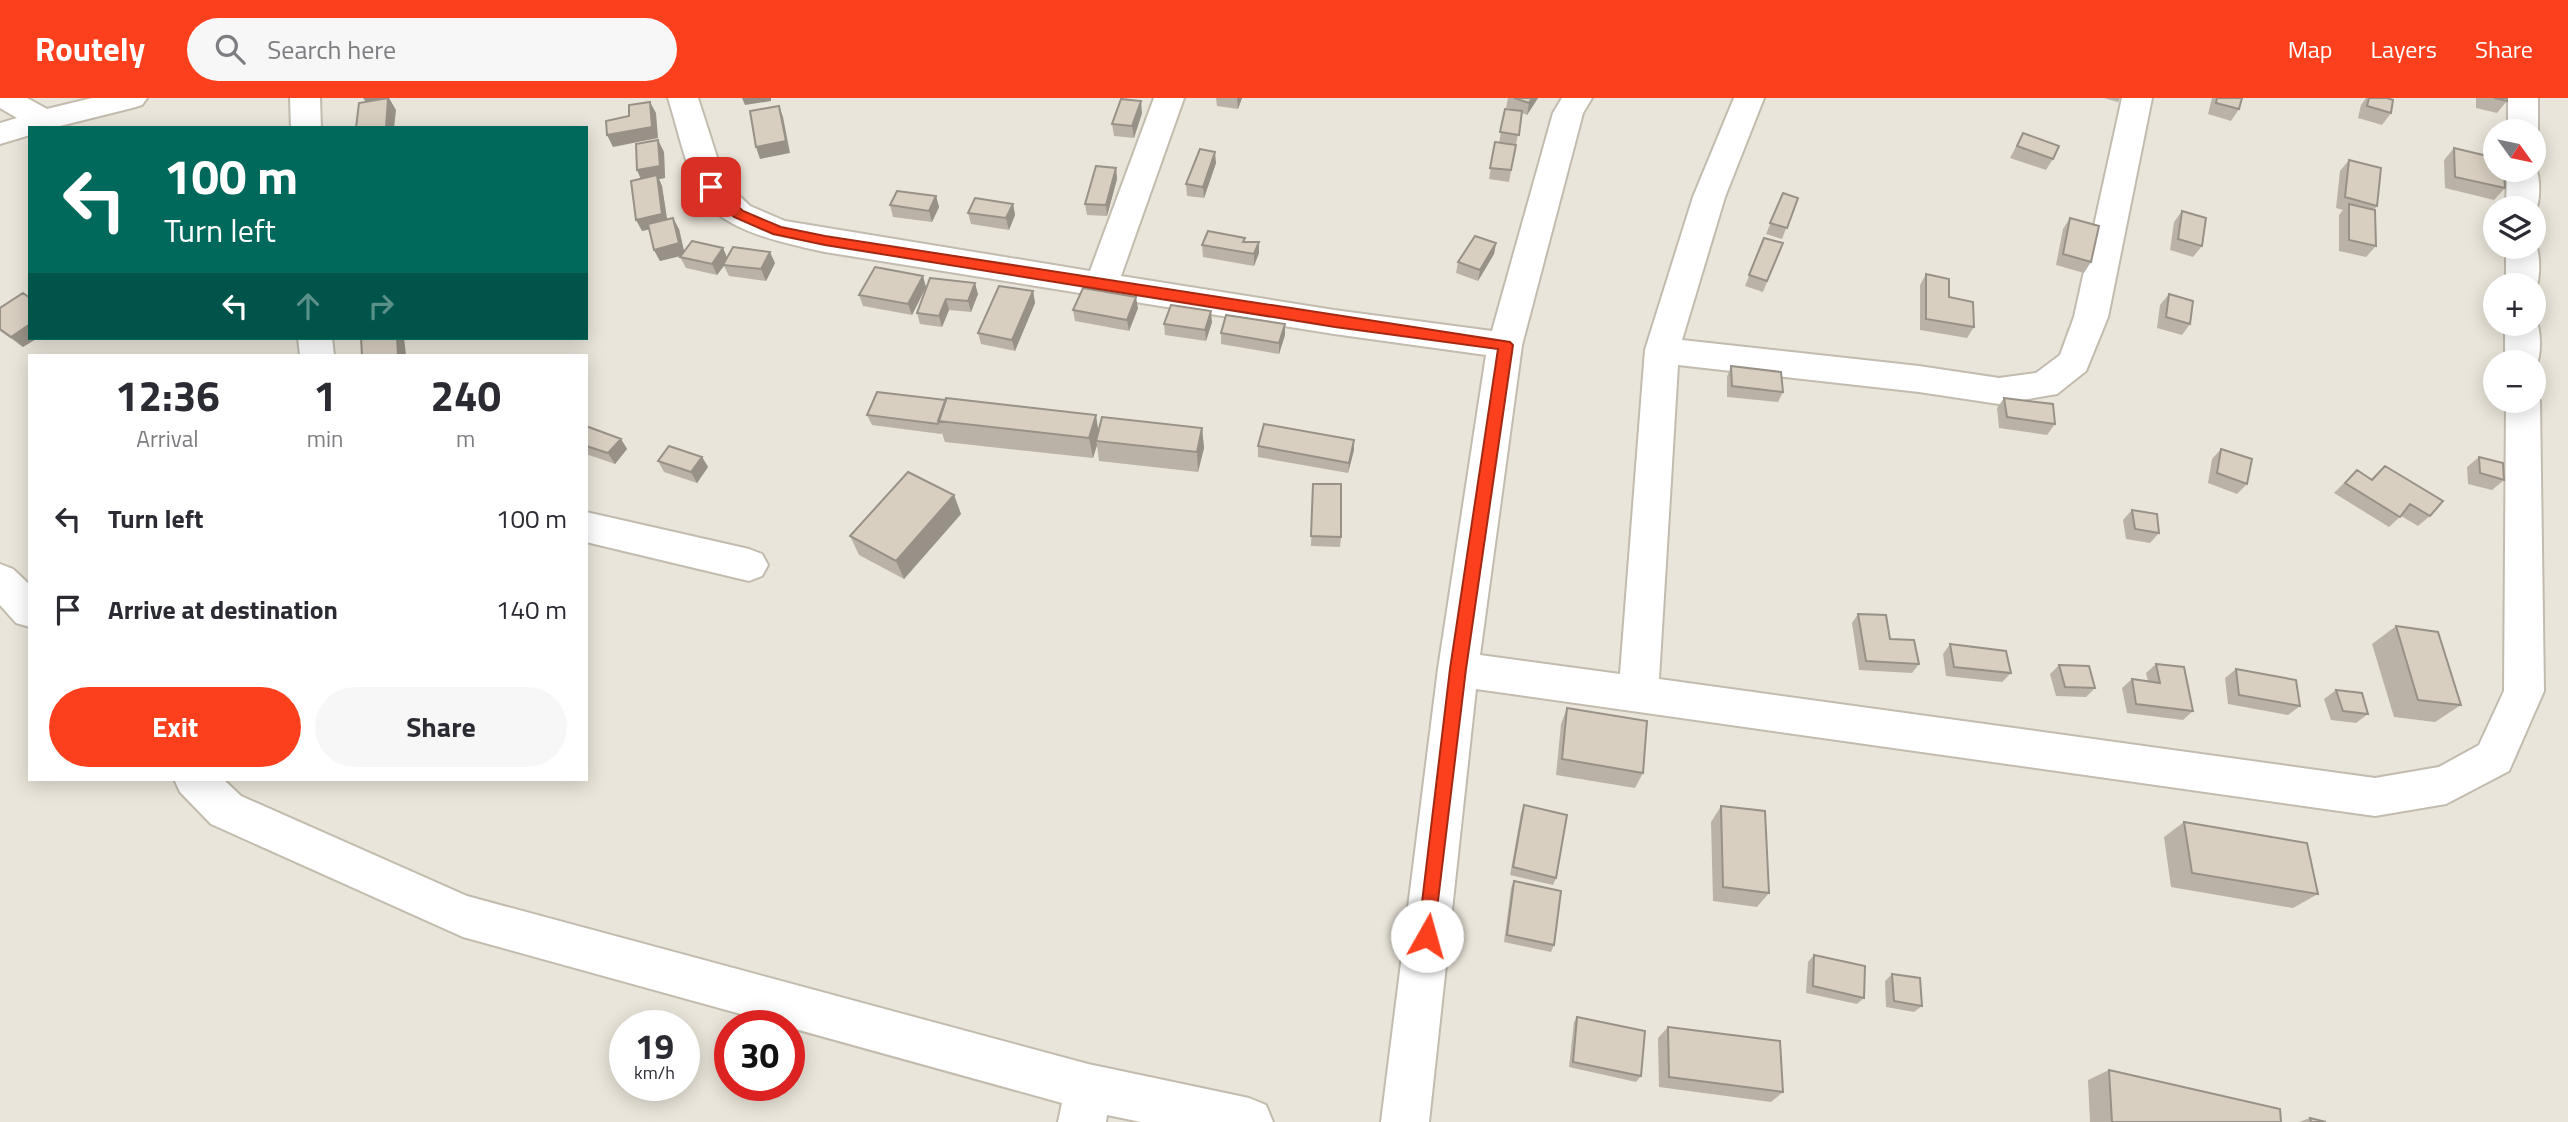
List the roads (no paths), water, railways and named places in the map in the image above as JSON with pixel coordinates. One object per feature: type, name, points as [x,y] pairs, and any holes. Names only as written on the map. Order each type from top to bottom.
[{"type":"street","points":[[5,98],[43,120]]},
{"type":"street","points":[[0,134],[43,120],[132,98]]},
{"type":"street","points":[[305,98],[306,126]]},
{"type":"street","points":[[683,98],[711,187],[739,214],[778,231],[825,241],[1335,322],[1506,345]]},
{"type":"street","points":[[1102,283],[1169,98]]},
{"type":"street","points":[[1405,1122],[1458,669],[1506,345],[1568,113],[1577,98]]},
{"type":"street","points":[[1638,693],[1662,350],[1709,197],[1749,98]]},
{"type":"street","points":[[1662,350],[1919,379],[1999,391],[2045,385],[2074,362],[2091,317],[2137,98]]},
{"type":"street","points":[[2523,98],[2523,119]]},
{"type":"street","points":[[1458,669],[2375,797],[2446,785],[2494,758],[2525,691],[2523,413]]},
{"type":"street","points":[[588,527],[749,565]]},
{"type":"street","points":[[0,580],[28,609]]},
{"type":"street","points":[[197,781],[226,810],[463,916],[1085,1105],[1249,1122]]}]
